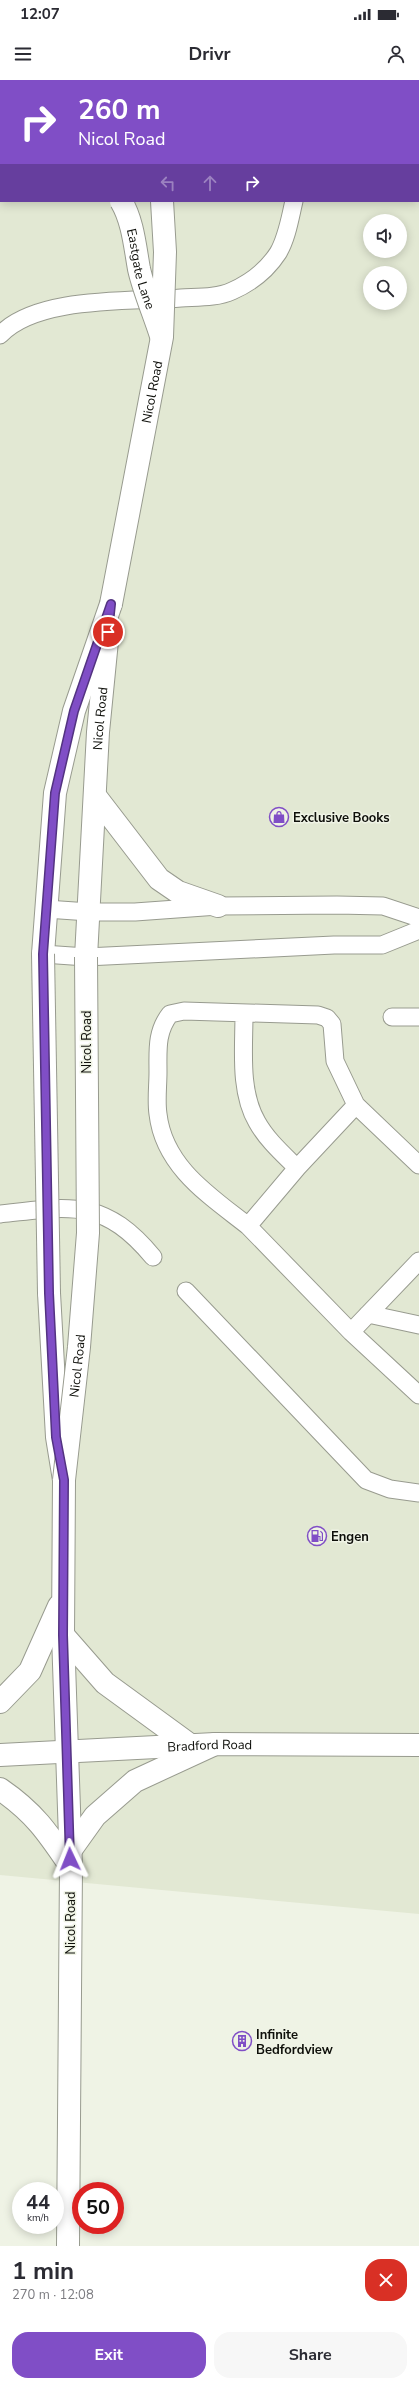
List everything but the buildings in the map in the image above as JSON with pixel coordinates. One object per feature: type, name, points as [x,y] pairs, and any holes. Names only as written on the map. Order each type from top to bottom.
[{"type":"main road","name":"Eastgate Lane","points":[[121,202],[124,207],[135,245],[140,270],[162,337]]},
{"type":"main road","name":"Nicol Road","points":[[68,2246],[70,1859],[65,1753],[63,1635],[64,1480],[79,1347],[88,1233],[86,957],[90,912],[98,732],[111,604],[162,337],[165,252],[162,202]]},
{"type":"main road","name":"Nicol Road","points":[[64,1480],[56,1437],[49,1293],[43,954],[55,793],[74,711],[111,604]]},
{"type":"main road","points":[[96,798],[160,880],[178,892],[218,906]]},
{"type":"main road","points":[[0,1702],[30,1671],[63,1595]]},
{"type":"main road","points":[[63,1635],[105,1683],[190,1745]]},
{"type":"main road","points":[[0,1789],[17,1801],[44,1827],[70,1859],[95,1816],[135,1781],[214,1744]]},
{"type":"main road","name":"Bradford Road","points":[[0,1755],[65,1753],[214,1744],[419,1745]]},
{"type":"lane","points":[[0,335],[26,317],[43,310],[68,306],[206,297],[231,292],[267,268],[278,252],[286,234],[294,202]]},
{"type":"lane","points":[[46,909],[90,912],[135,912],[218,906],[336,904],[383,906],[419,918]]},
{"type":"lane","points":[[43,954],[86,957],[334,945],[382,945],[419,930]]},
{"type":"lane","points":[[419,1165],[356,1105],[335,1061],[332,1024],[327,1018],[318,1015],[244,1014],[184,1011],[170,1014],[162,1024],[158,1040],[158,1114],[163,1138],[180,1168],[194,1184],[248,1226],[351,1332],[419,1396]]},
{"type":"lane","points":[[244,1014],[245,1081],[249,1105],[257,1123],[269,1140],[297,1168]]},
{"type":"lane","points":[[392,1017],[419,1017]]},
{"type":"lane","points":[[248,1226],[297,1168],[356,1105]]},
{"type":"lane","points":[[0,1214],[55,1207],[92,1211],[127,1230],[153,1258]]},
{"type":"lane","points":[[351,1332],[419,1261]]},
{"type":"lane","points":[[186,1291],[366,1480],[390,1489],[419,1493]]},
{"type":"lane","points":[[368,1314],[419,1325]]},
{"type":"shaded area","points":[[0,202],[419,202],[419,1914],[0,1875]]},
{"type":"place","name":"Exclusive Books","points":[[279,817]]},
{"type":"place","name":"Engen","points":[[317,1536]]},
{"type":"place","name":"Infinite Bedfordview","points":[[242,2041]]},
{"type":"route","points":[[70,1859],[65,1753],[63,1635],[64,1480],[56,1437],[49,1293],[43,954],[55,793],[74,711],[111,604],[108,632]]}]
